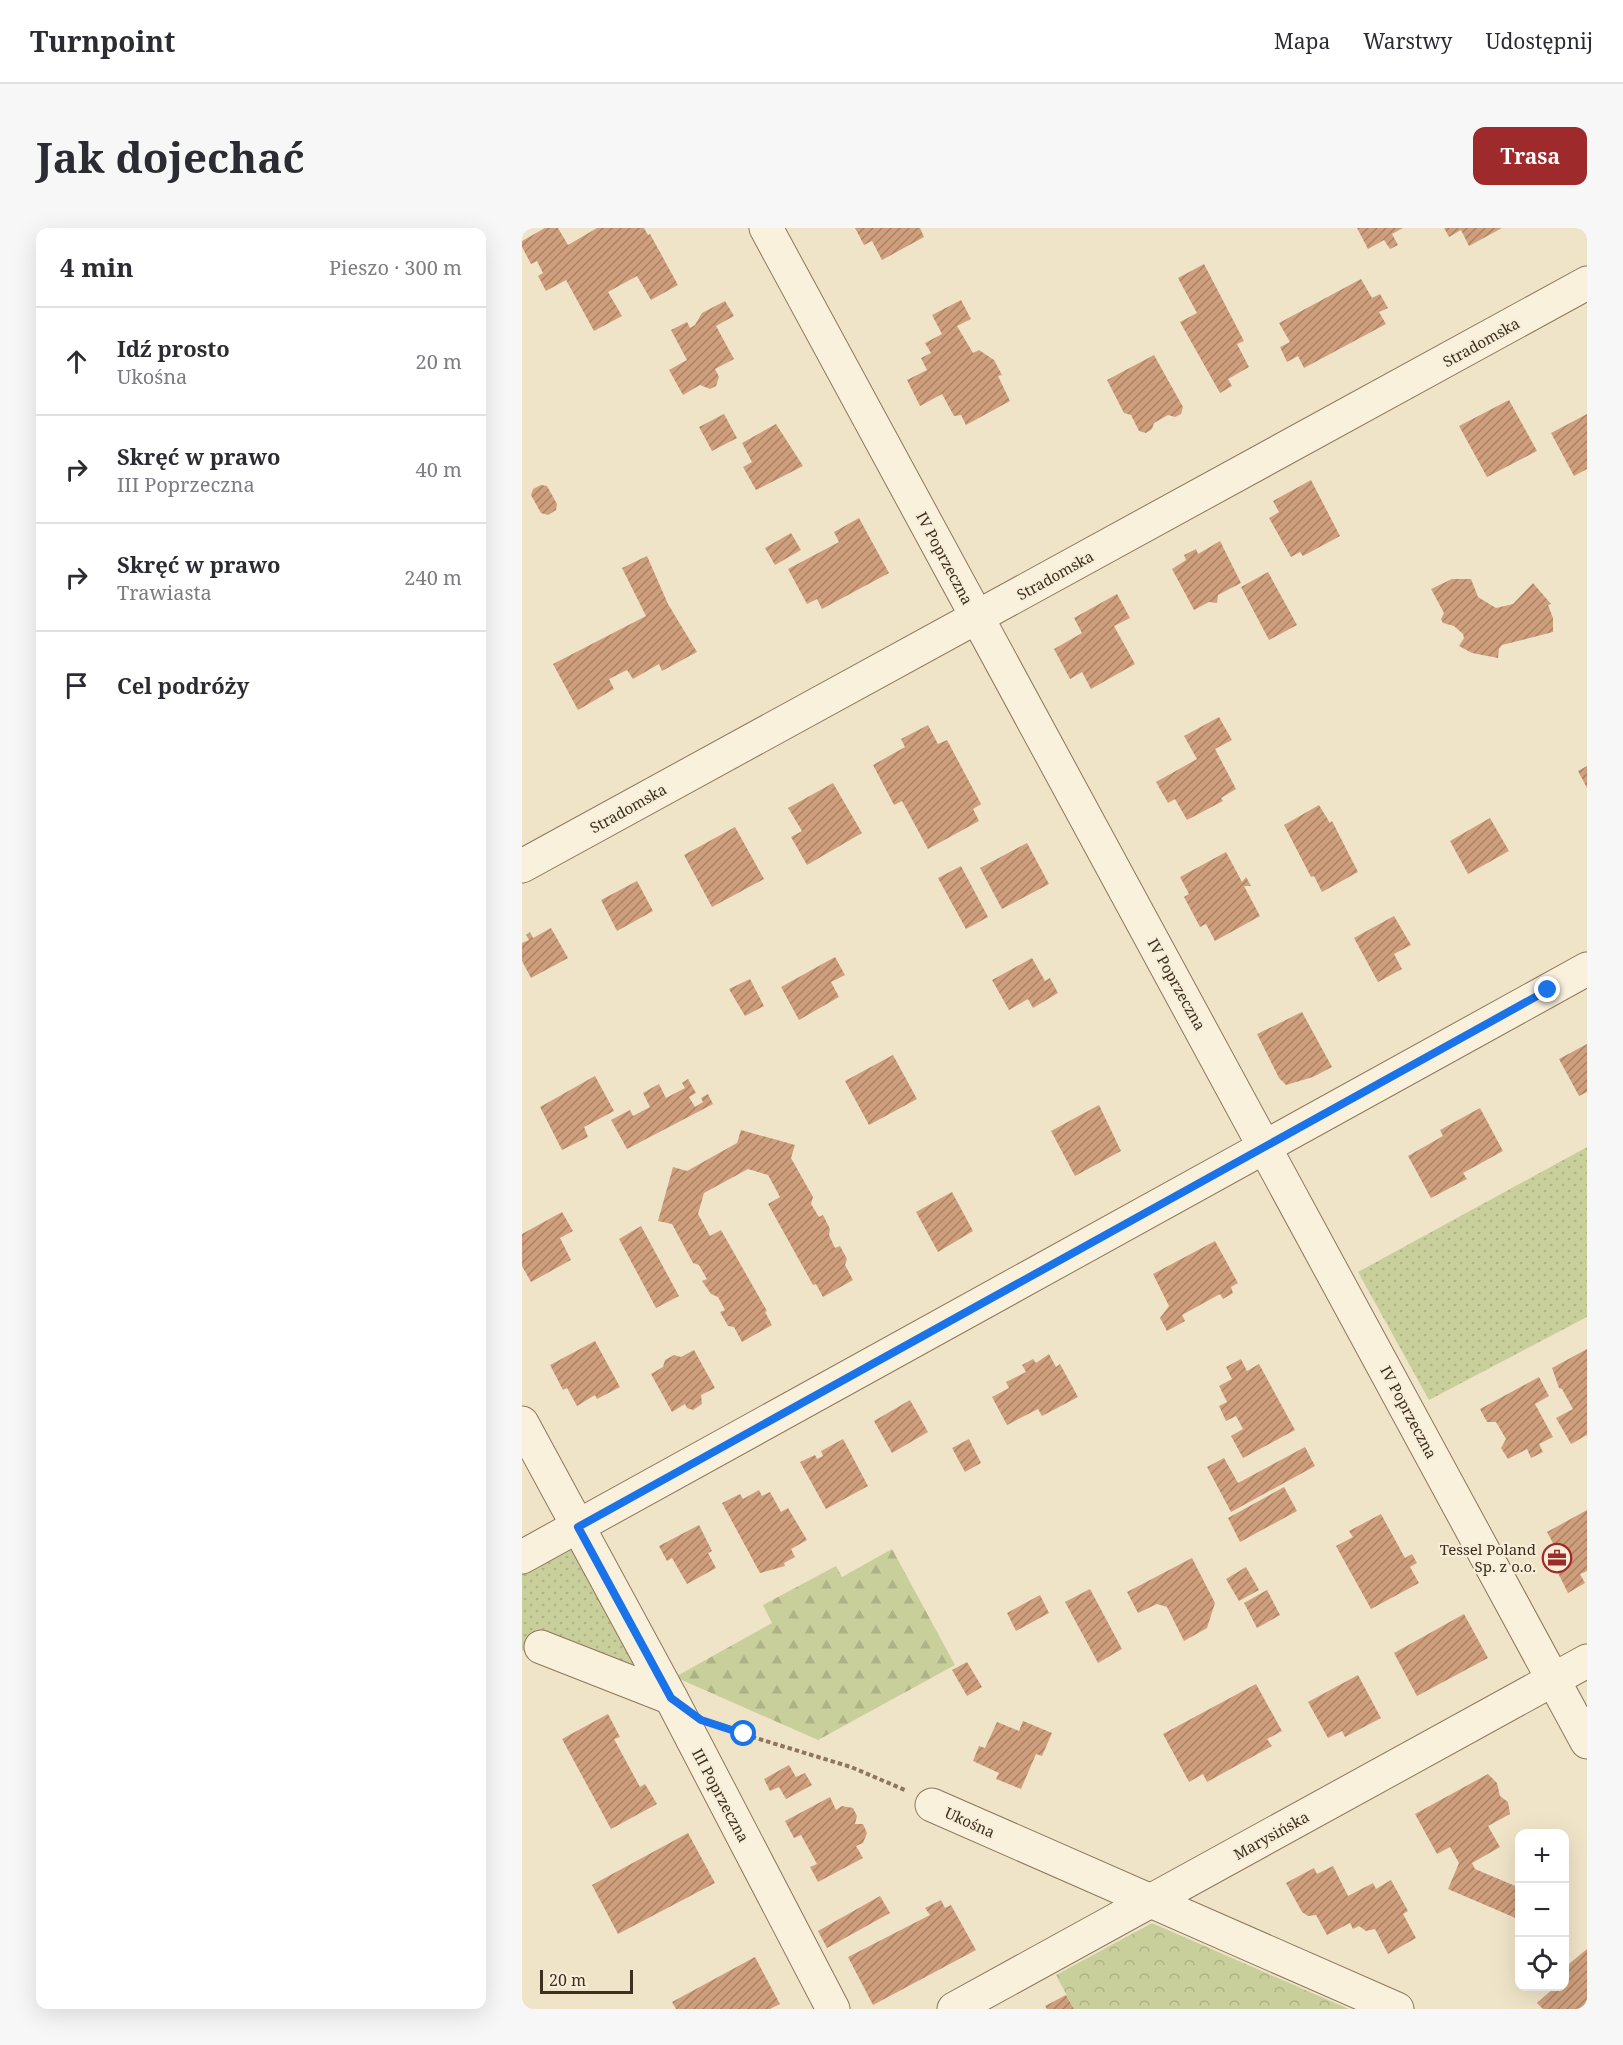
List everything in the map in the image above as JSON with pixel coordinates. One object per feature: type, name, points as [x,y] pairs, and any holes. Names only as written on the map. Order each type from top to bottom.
[{"type":"street","name":"IV Poprzeczna","points":[[766,228],[1587,1742]]},
{"type":"street","name":"Stradomska","points":[[522,866],[1587,284]]},
{"type":"street","points":[[522,1557],[1587,969]]},
{"type":"street","name":"III Poprzeczna","points":[[522,1423],[671,1698],[833,2009]]},
{"type":"street","points":[[541,1647],[671,1698]]},
{"type":"street","name":"Marysińska","points":[[954,2009],[1587,1661]]},
{"type":"street","name":"Ukośna","points":[[932,1805],[1397,2009]]},
{"type":"path","name":"Ukośna","points":[[712,1724],[851,1767],[897,1785],[932,1805]]},
{"type":"green space","points":[[1587,1147],[1587,1317],[1429,1400],[1358,1272]]},
{"type":"green space","points":[[574,1546],[639,1671],[534,1656],[522,1650],[522,1572]]},
{"type":"green space","points":[[892,1549],[955,1665],[818,1740],[675,1677],[772,1623],[763,1605],[836,1566],[842,1577]]},
{"type":"green space","points":[[1152,1923],[1349,2009],[1074,2009],[1056,1975]]},
{"type":"building","points":[[545,228],[558,228],[568,245],[597,228],[644,228],[648,235],[650,234],[678,285],[651,300],[637,276],[608,292],[622,316],[594,331],[566,280],[546,291],[538,276],[543,273],[537,261],[531,264],[522,247],[522,241]]},
{"type":"building","points":[[855,228],[920,228],[924,237],[882,260],[872,241],[864,245]]},
{"type":"building","points":[[1357,228],[1403,228],[1392,234],[1398,245],[1390,249],[1384,240],[1368,249]]},
{"type":"building","points":[[1444,228],[1502,228],[1469,246],[1461,230],[1449,237]]},
{"type":"building","points":[[1204,264],[1244,341],[1237,344],[1249,367],[1228,379],[1232,386],[1220,393],[1180,322],[1197,313],[1178,278]]},
{"type":"building","points":[[1361,279],[1372,298],[1380,294],[1388,308],[1379,312],[1386,324],[1304,368],[1298,356],[1287,362],[1280,347],[1290,342],[1279,323]]},
{"type":"building","points":[[961,300],[971,319],[957,326],[973,353],[979,350],[994,360],[1002,375],[998,376],[1010,401],[966,425],[961,415],[954,416],[942,394],[920,406],[907,380],[927,370],[921,358],[931,353],[925,343],[942,334],[932,315]]},
{"type":"building","points":[[725,301],[734,316],[716,326],[734,359],[715,369],[719,377],[716,386],[710,389],[700,385],[683,395],[669,370],[687,360],[671,330],[687,322],[690,328],[695,325],[702,313]]},
{"type":"building","points":[[1154,355],[1183,407],[1181,414],[1175,417],[1168,415],[1154,423],[1152,429],[1146,433],[1139,431],[1131,415],[1124,413],[1107,380]]},
{"type":"building","points":[[1509,400],[1537,451],[1487,477],[1459,426]]},
{"type":"building","points":[[724,414],[737,438],[712,451],[699,427]]},
{"type":"building","points":[[1587,414],[1587,469],[1574,476],[1551,433]]},
{"type":"building","points":[[776,424],[803,466],[756,490],[743,467],[752,462],[742,443]]},
{"type":"building","points":[[1311,480],[1340,536],[1303,556],[1300,552],[1291,557],[1269,518],[1279,512],[1273,501]]},
{"type":"building","points":[[541,485],[547,486],[557,504],[556,510],[548,515],[541,513],[531,495],[533,489]]},
{"type":"building","points":[[859,518],[889,573],[822,609],[817,599],[807,604],[788,569],[839,542],[834,532]]},
{"type":"building","points":[[791,533],[801,550],[775,565],[765,548]]},
{"type":"building","points":[[1220,541],[1241,583],[1218,595],[1217,603],[1209,602],[1194,610],[1172,569],[1186,560],[1184,555],[1196,549],[1198,554]]},
{"type":"building","points":[[647,556],[668,604],[697,652],[662,671],[659,664],[633,679],[627,670],[609,679],[614,689],[578,710],[553,664],[646,616],[622,568]]},
{"type":"building","points":[[1268,572],[1297,625],[1269,640],[1241,587]]},
{"type":"building","points":[[1452,579],[1471,579],[1478,597],[1496,608],[1513,604],[1533,583],[1551,604],[1548,605],[1553,618],[1553,632],[1502,645],[1498,658],[1472,653],[1459,646],[1464,638],[1463,634],[1454,626],[1443,623],[1441,619],[1444,613],[1431,589]]},
{"type":"building","points":[[1117,594],[1130,618],[1114,626],[1135,664],[1091,689],[1082,672],[1070,679],[1054,649],[1082,633],[1074,618]]},
{"type":"building","points":[[1219,717],[1232,740],[1215,749],[1236,789],[1221,798],[1223,801],[1187,820],[1175,799],[1168,803],[1156,782],[1197,759],[1184,736]]},
{"type":"building","points":[[928,725],[938,744],[947,740],[981,804],[973,809],[979,821],[928,849],[902,801],[894,805],[873,765],[905,747],[901,739]]},
{"type":"building","points":[[1587,766],[1587,788],[1578,771]]},
{"type":"building","points":[[833,783],[862,833],[807,865],[791,837],[802,831],[788,808]]},
{"type":"building","points":[[1319,805],[1330,823],[1332,821],[1358,872],[1322,892],[1314,876],[1311,877],[1284,825]]},
{"type":"building","points":[[1490,818],[1509,851],[1468,874],[1450,841]]},
{"type":"building","points":[[735,827],[764,879],[712,907],[684,855]]},
{"type":"building","points":[[1027,843],[1049,884],[1002,909],[980,868]]},
{"type":"building","points":[[1226,852],[1242,882],[1246,877],[1251,886],[1244,886],[1260,916],[1215,941],[1206,924],[1200,927],[1184,897],[1189,894],[1180,877]]},
{"type":"building","points":[[961,866],[988,917],[966,929],[938,878]]},
{"type":"building","points":[[637,881],[653,911],[617,931],[601,900]]},
{"type":"building","points":[[1394,916],[1411,945],[1394,954],[1402,969],[1378,982],[1354,938]]},
{"type":"building","points":[[551,928],[568,958],[531,978],[522,961],[522,943],[529,940],[526,935],[530,932],[533,938]]},
{"type":"building","points":[[835,957],[845,975],[831,982],[839,997],[799,1020],[781,987]]},
{"type":"building","points":[[1032,958],[1045,981],[1050,978],[1058,993],[1033,1008],[1028,999],[1009,1010],[992,980]]},
{"type":"building","points":[[750,979],[764,1006],[745,1016],[729,989]]},
{"type":"building","points":[[1302,1012],[1332,1067],[1313,1077],[1286,1085],[1279,1078],[1257,1034]]},
{"type":"building","points":[[1587,1044],[1587,1092],[1579,1096],[1559,1059]]},
{"type":"building","points":[[893,1055],[917,1099],[869,1125],[845,1081]]},
{"type":"building","points":[[595,1076],[614,1111],[584,1127],[588,1137],[562,1150],[540,1107]]},
{"type":"building","points":[[688,1079],[696,1093],[689,1097],[695,1107],[703,1102],[701,1098],[708,1094],[713,1104],[627,1149],[611,1120],[630,1110],[633,1116],[650,1107],[643,1093],[659,1084],[666,1098],[685,1088],[682,1083]]},
{"type":"building","points":[[1099,1105],[1121,1151],[1075,1176],[1051,1131]]},
{"type":"building","points":[[1480,1108],[1503,1151],[1463,1173],[1467,1179],[1431,1198],[1408,1156],[1443,1136],[1440,1130]]},
{"type":"building","points":[[741,1130],[795,1145],[791,1158],[813,1197],[811,1204],[819,1217],[823,1215],[830,1229],[829,1235],[835,1248],[840,1246],[847,1259],[845,1265],[853,1280],[823,1297],[816,1284],[813,1285],[768,1204],[780,1197],[768,1175],[748,1169],[704,1193],[698,1214],[710,1236],[721,1230],[767,1311],[765,1312],[772,1325],[742,1342],[734,1327],[728,1326],[720,1312],[725,1310],[718,1297],[711,1294],[702,1281],[707,1279],[699,1265],[693,1263],[672,1224],[658,1221],[673,1167],[687,1171],[737,1143]]},
{"type":"building","points":[[952,1192],[973,1231],[938,1252],[916,1212]]},
{"type":"building","points":[[562,1212],[573,1231],[560,1238],[571,1260],[531,1282],[522,1266],[522,1234]]},
{"type":"building","points":[[641,1226],[679,1296],[656,1308],[619,1239]]},
{"type":"building","points":[[1215,1241],[1238,1283],[1231,1287],[1233,1293],[1223,1299],[1220,1294],[1182,1315],[1185,1321],[1167,1331],[1160,1318],[1169,1306],[1153,1274]]},
{"type":"building","points":[[595,1341],[620,1387],[597,1399],[595,1395],[577,1406],[567,1388],[563,1390],[550,1365]]},
{"type":"building","points":[[1587,1349],[1587,1435],[1571,1444],[1556,1418],[1573,1409],[1562,1389],[1559,1388],[1552,1368]]},
{"type":"building","points":[[694,1350],[715,1388],[701,1395],[702,1404],[693,1410],[687,1408],[685,1404],[672,1412],[651,1374],[663,1367],[665,1360],[674,1355],[681,1357]]},
{"type":"building","points":[[1049,1354],[1056,1367],[1060,1364],[1078,1397],[1042,1416],[1038,1409],[1007,1425],[992,1397],[1009,1388],[1006,1382],[1026,1372],[1022,1365],[1033,1359],[1036,1363]]},
{"type":"building","points":[[1241,1359],[1247,1371],[1259,1364],[1295,1430],[1243,1458],[1231,1436],[1243,1429],[1236,1416],[1226,1421],[1219,1406],[1227,1402],[1219,1386],[1232,1379],[1226,1367]]},
{"type":"building","points":[[1539,1377],[1549,1396],[1535,1404],[1553,1437],[1539,1444],[1543,1452],[1531,1458],[1527,1449],[1508,1459],[1501,1448],[1506,1439],[1496,1422],[1487,1422],[1480,1409]]},
{"type":"building","points":[[910,1400],[928,1432],[892,1453],[874,1421]]},
{"type":"building","points":[[843,1439],[868,1486],[826,1509],[800,1462],[815,1455],[817,1459],[823,1456],[821,1451]]},
{"type":"building","points":[[969,1439],[981,1463],[965,1472],[952,1448]]},
{"type":"building","points":[[1305,1447],[1315,1466],[1231,1512],[1207,1467],[1224,1458],[1238,1483]]},
{"type":"building","points":[[1284,1487],[1297,1511],[1240,1542],[1228,1518]]},
{"type":"building","points":[[759,1490],[762,1496],[770,1492],[781,1512],[788,1508],[807,1540],[791,1549],[795,1557],[784,1563],[785,1566],[760,1573],[722,1503],[740,1494],[743,1499]]},
{"type":"building","points":[[1587,1510],[1587,1571],[1580,1574],[1585,1583],[1568,1593],[1546,1549],[1554,1545],[1547,1532]]},
{"type":"building","points":[[1381,1514],[1405,1558],[1412,1554],[1417,1563],[1410,1567],[1419,1583],[1371,1609],[1336,1546],[1353,1537],[1349,1531]]},
{"type":"building","points":[[699,1525],[712,1551],[708,1553],[716,1568],[687,1584],[672,1558],[667,1561],[659,1546]]},
{"type":"building","points":[[1192,1558],[1215,1603],[1207,1628],[1184,1641],[1167,1607],[1157,1604],[1138,1613],[1127,1592]]},
{"type":"building","points":[[1246,1567],[1259,1590],[1239,1601],[1226,1579]]},
{"type":"building","points":[[1090,1589],[1122,1649],[1098,1663],[1065,1602]]},
{"type":"building","points":[[1267,1590],[1280,1615],[1257,1628],[1244,1603]]},
{"type":"building","points":[[1040,1595],[1049,1613],[1016,1631],[1007,1613]]},
{"type":"building","points":[[1464,1614],[1488,1658],[1417,1696],[1394,1653]]},
{"type":"building","points":[[967,1662],[982,1687],[967,1696],[952,1670]]},
{"type":"building","points":[[1358,1675],[1381,1718],[1345,1737],[1342,1731],[1328,1738],[1308,1702]]},
{"type":"building","points":[[1256,1684],[1282,1731],[1267,1739],[1272,1746],[1207,1782],[1203,1774],[1189,1782],[1163,1734]]},
{"type":"building","points":[[608,1714],[620,1737],[614,1739],[640,1787],[645,1784],[657,1804],[611,1829],[562,1739]]},
{"type":"building","points":[[1023,1721],[1052,1733],[1042,1756],[1036,1754],[1021,1789],[996,1779],[999,1773],[973,1761],[979,1746],[985,1748],[997,1722],[1019,1731]]},
{"type":"building","points":[[789,1765],[796,1777],[805,1773],[812,1785],[786,1799],[779,1787],[770,1791],[764,1779]]},
{"type":"building","points":[[1488,1774],[1497,1783],[1500,1796],[1508,1802],[1510,1814],[1488,1826],[1500,1847],[1472,1863],[1475,1869],[1515,1886],[1515,1918],[1448,1889],[1459,1863],[1450,1847],[1437,1854],[1415,1814]]},
{"type":"building","points":[[830,1797],[836,1810],[842,1806],[853,1808],[857,1816],[855,1824],[863,1824],[867,1833],[863,1843],[856,1846],[863,1858],[818,1882],[810,1867],[817,1864],[801,1835],[794,1838],[785,1821]]},
{"type":"building","points":[[688,1833],[715,1883],[618,1934],[592,1885]]},
{"type":"building","points":[[1333,1866],[1348,1896],[1373,1883],[1376,1889],[1391,1880],[1408,1911],[1403,1914],[1416,1938],[1388,1954],[1375,1929],[1366,1931],[1359,1926],[1353,1929],[1350,1923],[1327,1935],[1316,1915],[1308,1916],[1302,1912],[1286,1883],[1314,1868],[1317,1874]]},
{"type":"building","points":[[880,1896],[890,1913],[827,1948],[818,1931]]},
{"type":"building","points":[[941,1900],[945,1908],[951,1905],[976,1950],[873,2005],[848,1957],[930,1915],[925,1908]]},
{"type":"building","points":[[1587,1949],[1587,2009],[1543,2009],[1537,2003],[1551,1991],[1569,1991],[1569,1964]]},
{"type":"building","points":[[755,1957],[780,2004],[770,2009],[676,2009],[672,2002]]},
{"type":"building","points":[[1066,1995],[1074,2009],[1047,2009],[1045,2006]]},
{"type":"place","name":"Tessel Poland Sp. z o.o.","points":[[1557,1558]]},
{"type":"route","points":[[744,1734],[701,1720],[671,1698],[578,1527],[1548,990]]}]
